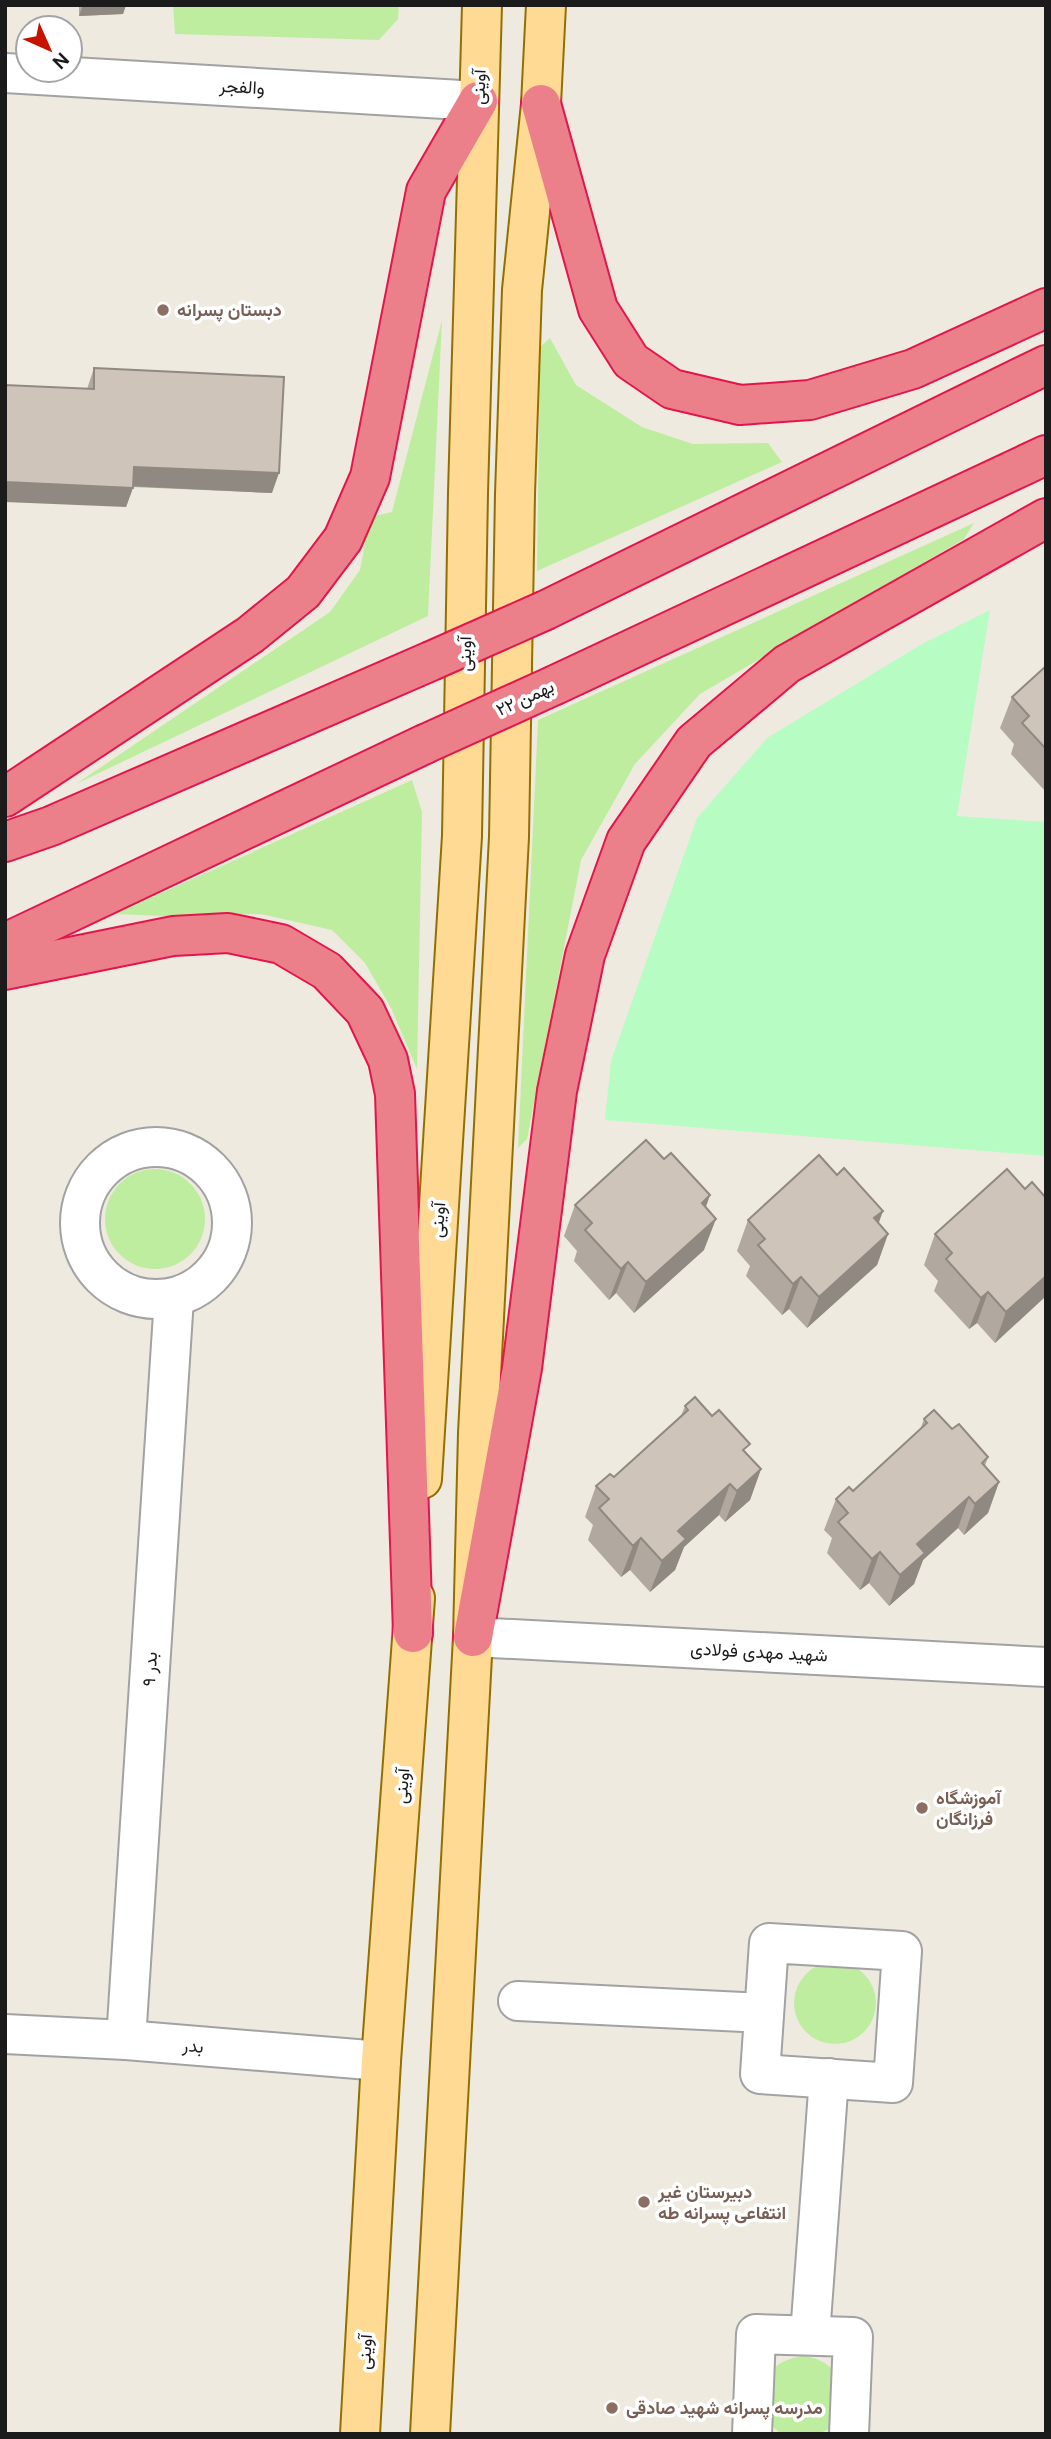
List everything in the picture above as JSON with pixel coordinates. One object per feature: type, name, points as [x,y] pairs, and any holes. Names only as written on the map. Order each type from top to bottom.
[{"type":"highway","points":[[5,797],[250,635],[303,592],[344,539],[370,477],[426,191],[478,101]]},
{"type":"highway","points":[[541,104],[598,309],[631,361],[672,389],[740,405],[810,400],[913,369],[1046,308]]},
{"type":"highway","points":[[5,842],[51,826],[546,610],[1046,365]]},
{"type":"highway","name":"۲۲ بهمن","points":[[5,943],[1046,455]]},
{"type":"highway","points":[[473,1637],[522,1368],[557,1091],[585,956],[625,841],[694,742],[787,664],[1046,518]]},
{"type":"highway","points":[[5,970],[173,936],[228,933],[281,944],[327,971],[365,1011],[388,1060],[395,1094],[413,1633]]},
{"type":"main road","name":"آوینی","points":[[360,2434],[381,2061],[413,1633],[462,836],[482,5]]},
{"type":"main road","points":[[430,2434],[473,1637],[478,1433],[509,838],[522,290],[541,104],[546,5]]},
{"type":"street","name":"والفجر","points":[[5,73],[478,101]]},
{"type":"street","name":"بدر ۹","points":[[126,2040],[174,1298]]},
{"type":"street","name":"شهید مهدی فولادی","points":[[473,1637],[1046,1667]]},
{"type":"street","points":[[769,1942],[902,1951],[893,2083],[760,2074],[764,2013],[769,1942]]},
{"type":"street","points":[[518,2001],[764,2013]]},
{"type":"street","name":"بدر","points":[[5,2034],[126,2040],[381,2061]]},
{"type":"street","points":[[810,2335],[829,2078]]},
{"type":"street","points":[[752,2434],[756,2334],[853,2337],[849,2434]]},
{"type":"green space","points":[[173,5],[399,5],[398,19],[379,40],[175,34]]},
{"type":"green space","points":[[442,320],[428,616],[76,784],[330,612],[360,570],[370,517],[392,512]]},
{"type":"green space","points":[[550,338],[576,385],[642,427],[693,444],[768,443],[782,462],[537,571],[540,347]]},
{"type":"green space","points":[[974,523],[964,539],[700,694],[635,764],[581,860],[527,1139],[518,1148],[538,720]]},
{"type":"green space","points":[[990,610],[957,816],[1046,822],[1046,1156],[605,1120],[611,1061],[697,818],[767,738],[922,644]]},
{"type":"green space","points":[[412,780],[422,812],[417,1069],[391,1008],[365,963],[332,930],[261,914],[115,914]]},
{"type":"green space","points":[[155,1169],[174,1173],[190,1184],[201,1200],[205,1219],[201,1238],[190,1254],[174,1265],[155,1269],[136,1265],[120,1254],[109,1238],[105,1219],[109,1200],[120,1184],[136,1173]]},
{"type":"green space","points":[[835,1962],[851,1965],[864,1974],[873,1987],[876,2003],[873,2019],[864,2032],[851,2041],[835,2044],[819,2041],[806,2032],[797,2019],[794,2003],[797,1987],[806,1974],[819,1965]]},
{"type":"green space","points":[[801,2356],[821,2361],[837,2374],[833,2426],[815,2434],[783,2434],[775,2429],[767,2415],[764,2397],[766,2380],[779,2364]]},
{"type":"building","points":[[94,368],[284,377],[279,473],[134,467],[133,488],[5,482],[5,385],[94,389]]},
{"type":"building","points":[[1046,666],[1046,749],[1022,723],[1029,716],[1012,697]]},
{"type":"building","points":[[646,1140],[664,1159],[671,1153],[710,1195],[702,1203],[716,1219],[646,1282],[628,1262],[621,1269],[585,1230],[592,1223],[575,1205]]},
{"type":"building","points":[[819,1155],[837,1175],[844,1168],[883,1211],[874,1218],[888,1234],[819,1297],[801,1277],[793,1284],[758,1245],[765,1239],[748,1220]]},
{"type":"building","points":[[1007,1169],[1025,1189],[1032,1182],[1046,1198],[1046,1276],[1006,1312],[988,1292],[981,1298],[946,1259],[952,1253],[935,1234]]},
{"type":"building","points":[[695,1397],[712,1416],[719,1410],[750,1444],[743,1450],[761,1469],[737,1491],[730,1484],[678,1531],[686,1539],[662,1561],[641,1538],[633,1546],[599,1508],[609,1499],[596,1486],[610,1474],[614,1477],[688,1410],[685,1406]]},
{"type":"building","points":[[934,1410],[952,1429],[959,1424],[988,1457],[982,1463],[999,1482],[975,1504],[969,1497],[917,1544],[925,1553],[900,1575],[880,1552],[872,1559],[838,1522],[848,1513],[836,1499],[849,1487],[853,1491],[927,1423],[924,1419]]},
{"type":"place","name":"دبستان پسرانه","points":[[163,310]]},
{"type":"place","name":"آموزشگاه فرزانگان","points":[[922,1808]]},
{"type":"place","name":"دبیرستان غیر انتفاعی پسرانه طه","points":[[644,2202]]},
{"type":"place","name":"مدرسه پسرانه شهید صادقی","points":[[612,2408]]}]
